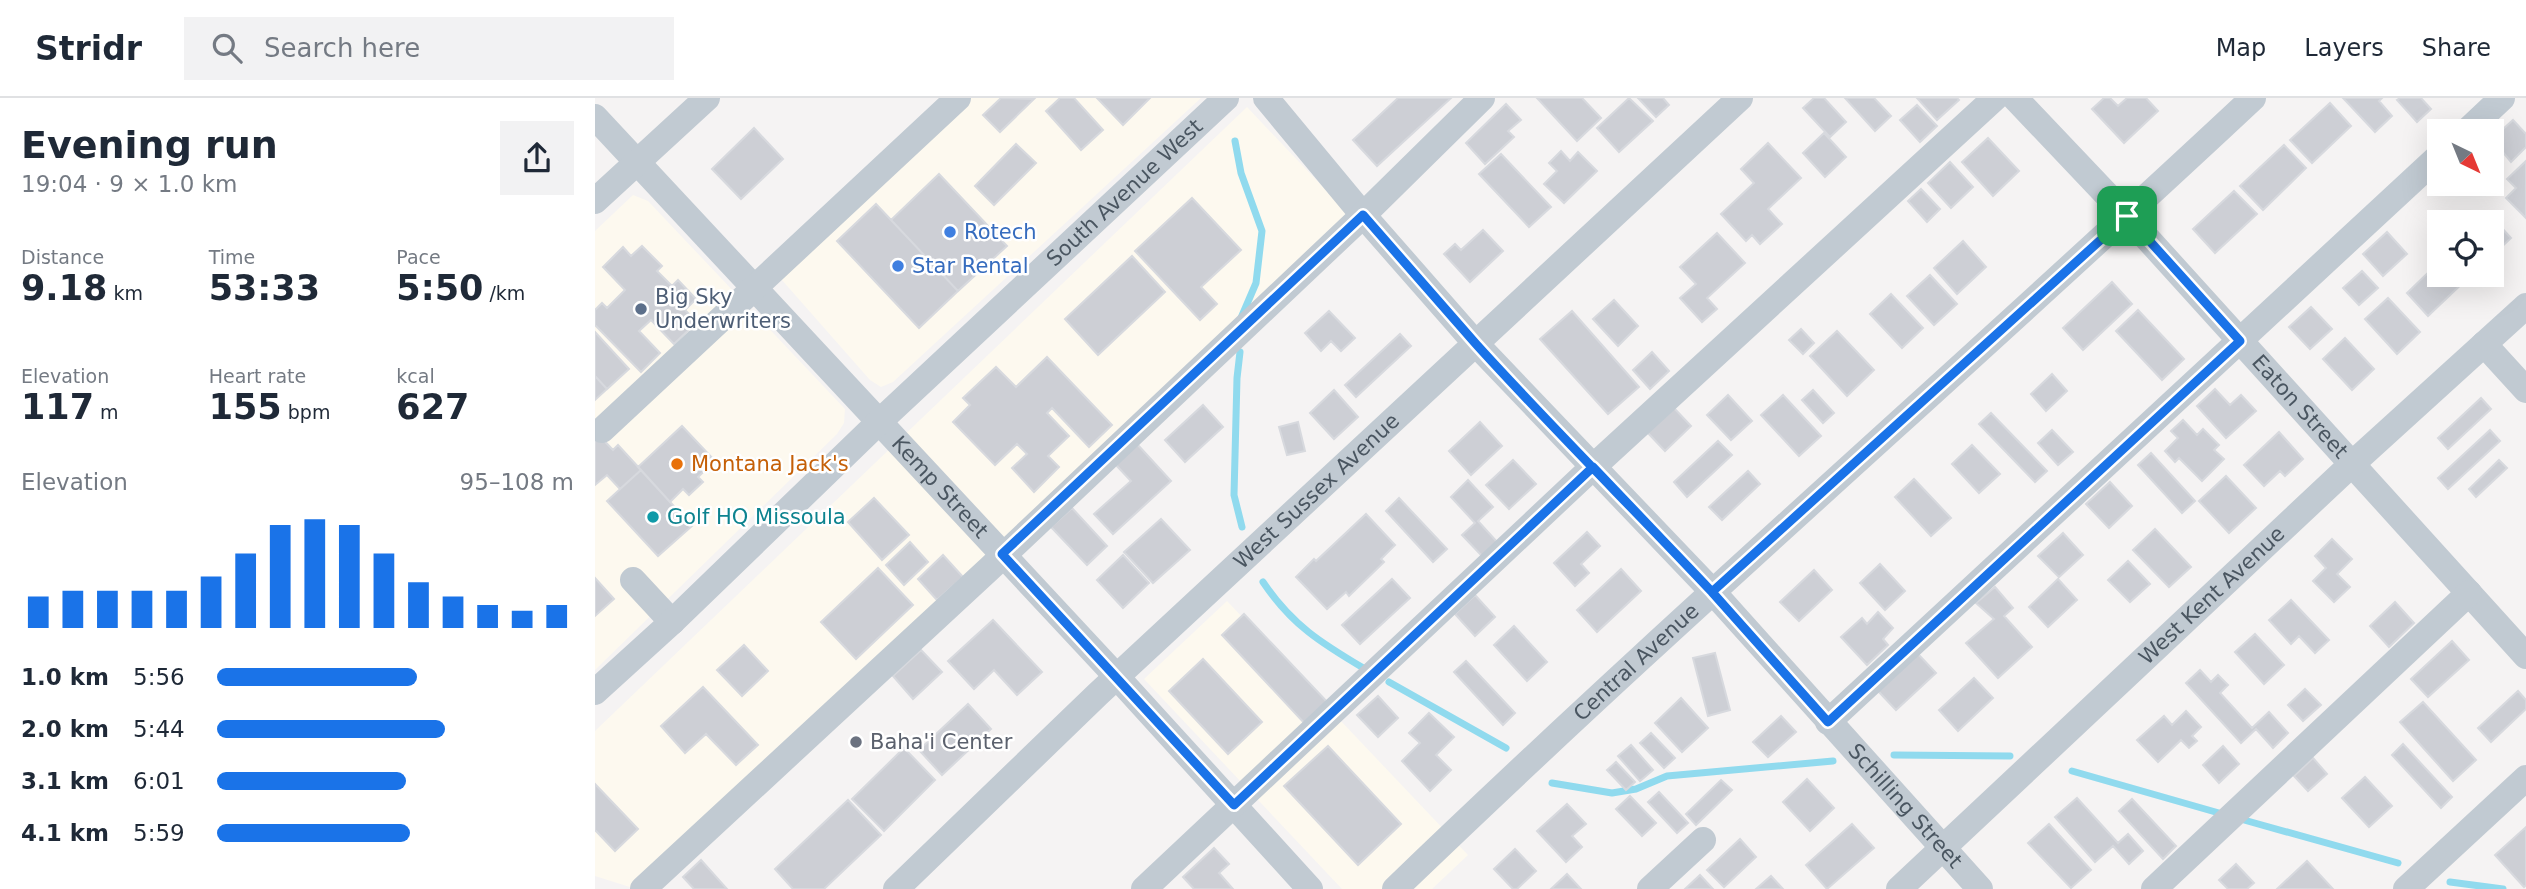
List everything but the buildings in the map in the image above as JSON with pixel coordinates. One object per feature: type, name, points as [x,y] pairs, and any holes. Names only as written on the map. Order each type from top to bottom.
[{"type":"street","points":[[595,201],[707,98]]},
{"type":"street","points":[[602,430],[958,98]]},
{"type":"street","name":"South Avenue West","points":[[595,692],[1226,98]]},
{"type":"street","name":"Schilling Street","points":[[1266,98],[1363,215],[1477,345],[1712,592],[1980,889]]},
{"type":"street","points":[[643,889],[1363,215],[1482,98]]},
{"type":"street","name":"West Sussex Avenue","points":[[896,889],[1117,677],[1740,98]]},
{"type":"street","points":[[1144,889],[1593,467],[1995,98]]},
{"type":"street","name":"Eaton Street","points":[[2015,98],[2127,216],[2526,656]]},
{"type":"street","name":"Central Avenue","points":[[1395,889],[1517,771],[2253,98]]},
{"type":"street","points":[[2480,119],[2503,98]]},
{"type":"street","name":"Kemp Street","points":[[595,117],[1117,677],[1310,889]]},
{"type":"street","points":[[1828,722],[2427,167]]},
{"type":"street","name":"West Kent Avenue","points":[[1899,889],[2352,464],[2526,306]]},
{"type":"street","points":[[2484,344],[2526,390]]},
{"type":"street","points":[[633,580],[672,622]]},
{"type":"street","points":[[2154,889],[2469,593]]},
{"type":"street","points":[[2406,889],[2526,778]]},
{"type":"street","points":[[1650,889],[1703,840]]},
{"type":"shaded area","points":[[958,98],[1201,98],[893,382],[881,387],[870,380],[774,271]]},
{"type":"shaded area","points":[[1247,107],[1356,222],[633,888],[595,876],[595,731]]},
{"type":"shaded area","points":[[633,195],[648,201],[845,409],[844,423],[837,434],[595,670],[595,231]]},
{"type":"shaded area","points":[[1227,601],[1468,855],[1432,889],[1342,889],[1144,679]]},
{"type":"waterway","points":[[1235,141],[1241,173],[1262,231],[1256,283],[1241,318]]},
{"type":"waterway","points":[[1240,352],[1234,495],[1242,527]]},
{"type":"waterway","points":[[1263,582],[1296,622],[1365,669]]},
{"type":"waterway","points":[[1389,682],[1506,748]]},
{"type":"waterway","points":[[1894,755],[2010,756]]},
{"type":"waterway","points":[[1552,783],[1612,793],[1636,789],[1667,776],[1833,761]]},
{"type":"waterway","points":[[2072,771],[2219,813]]},
{"type":"waterway","points":[[2244,820],[2398,863]]},
{"type":"waterway","points":[[2450,882],[2503,889]]},
{"type":"place","name":"Rotech","points":[[950,232]]},
{"type":"place","name":"Star Rental","points":[[898,266]]},
{"type":"place","name":"Big Sky Underwriters","points":[[641,309]]},
{"type":"place","name":"Montana Jack's","points":[[677,464]]},
{"type":"place","name":"Golf HQ Missoula","points":[[653,517]]},
{"type":"place","name":"Baha'i Center","points":[[856,742]]},
{"type":"route","points":[[2127,216],[1712,592],[1477,345],[1363,215],[1002,554],[1234,805],[1593,467],[1712,592],[1828,722],[2240,341],[2127,216]]}]
